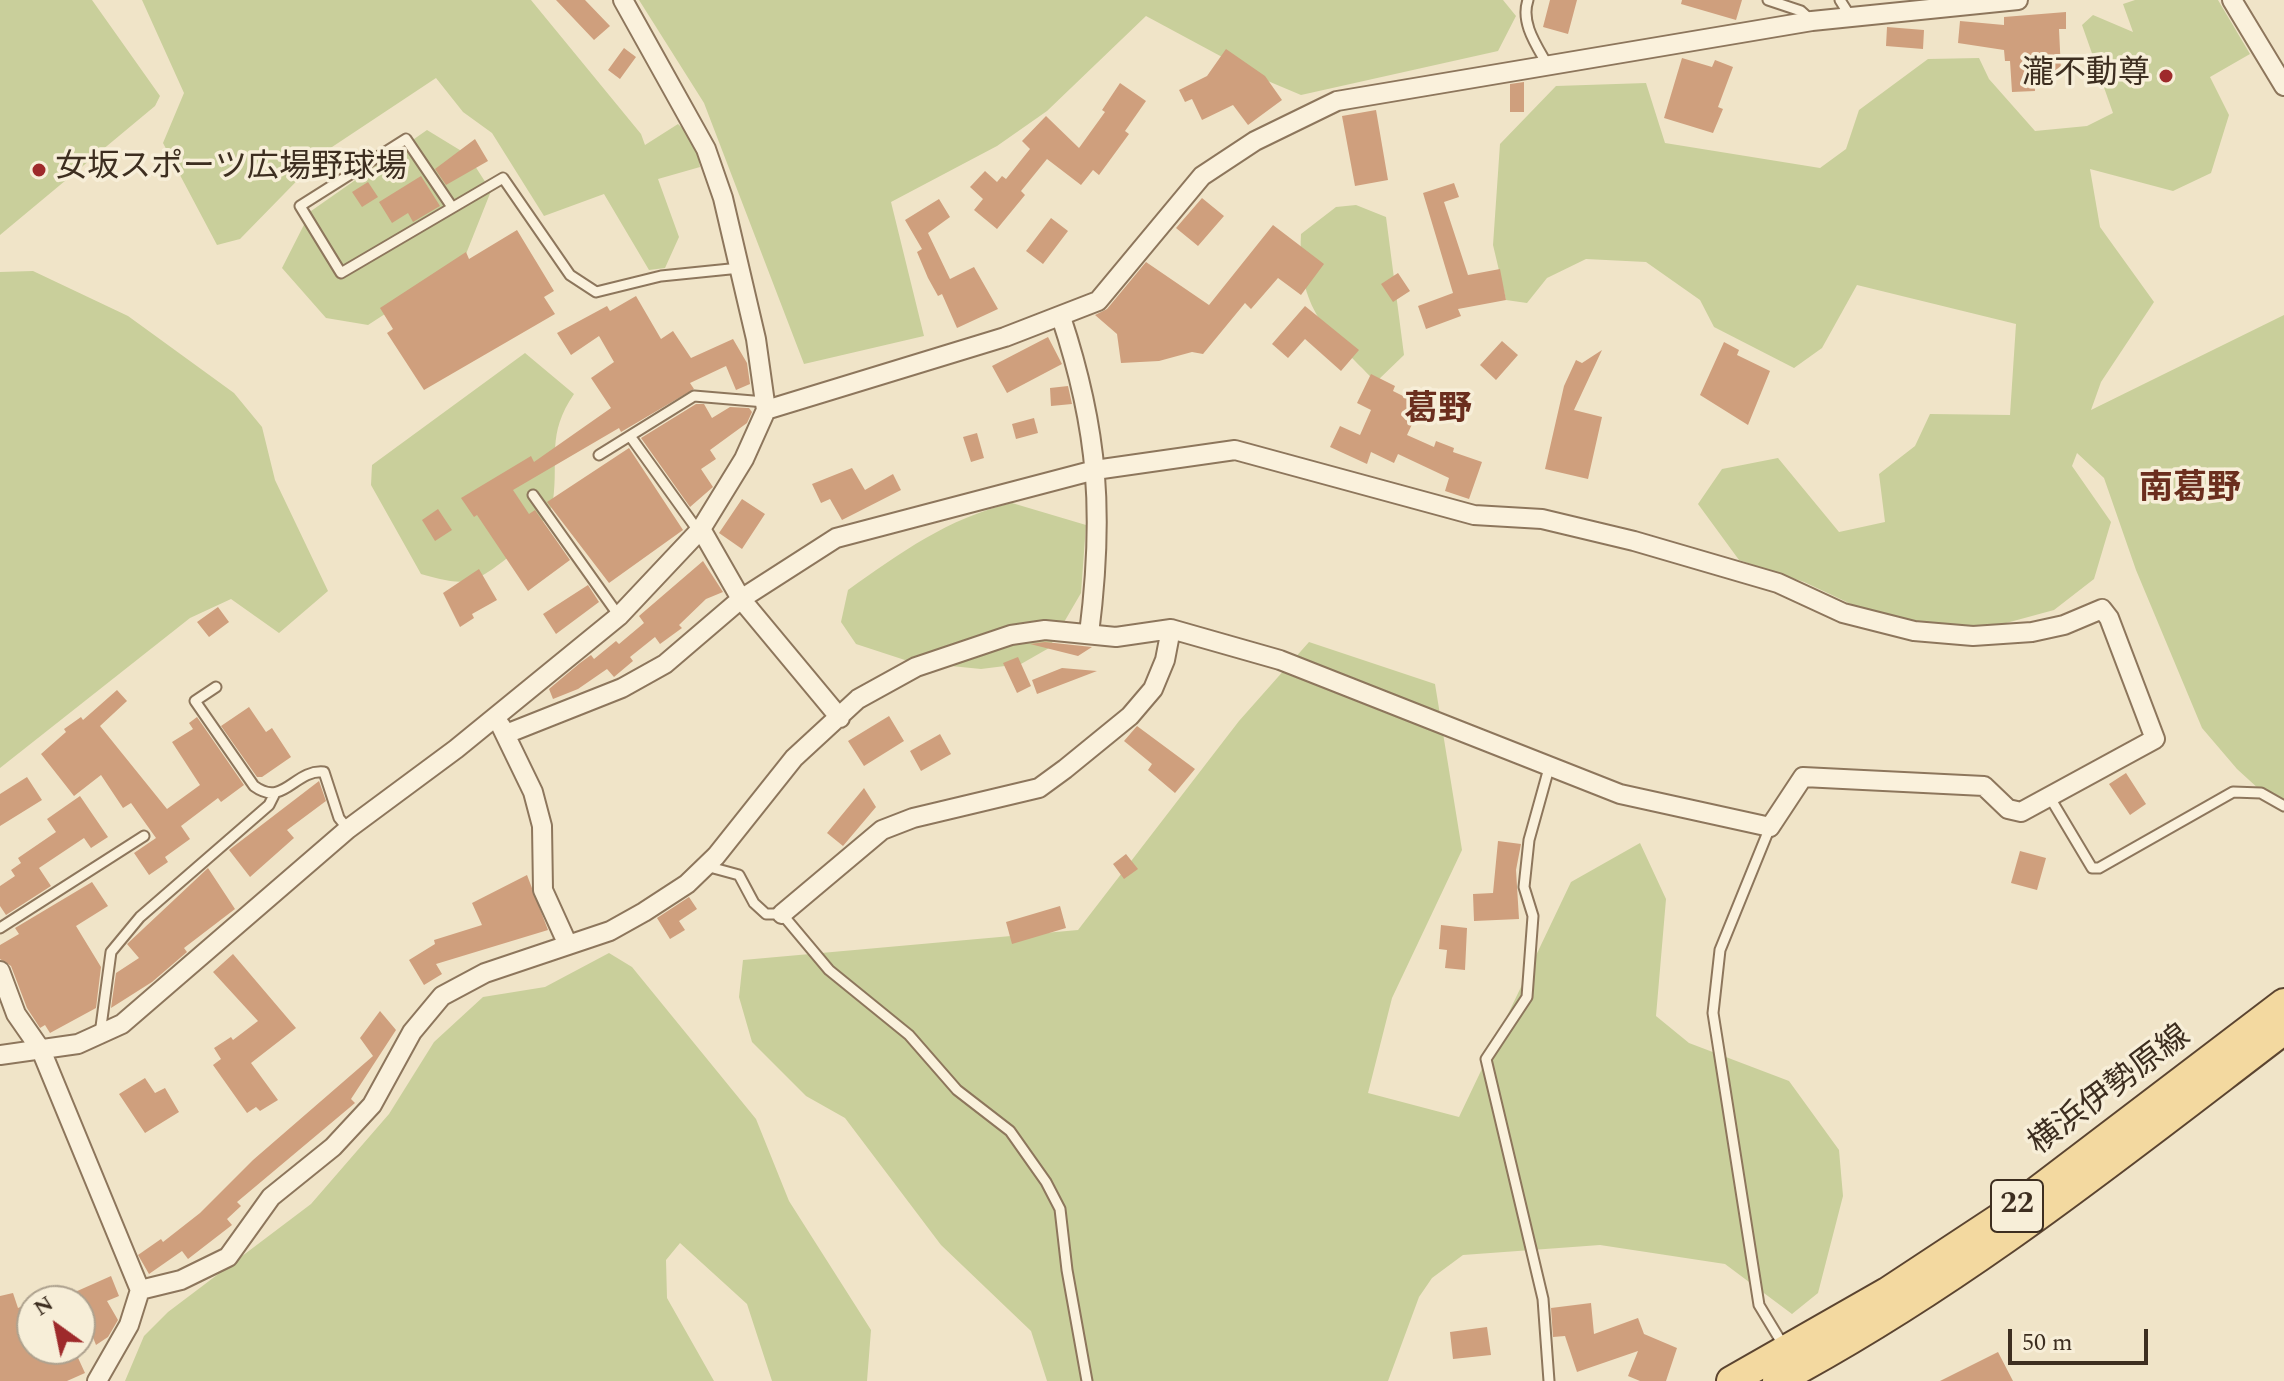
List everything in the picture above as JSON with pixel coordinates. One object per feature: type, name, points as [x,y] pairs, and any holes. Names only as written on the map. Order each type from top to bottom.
[{"type":"main road","name":"横浜伊勢原線","points":[[1731,1381],[1887,1292],[2016,1207],[2284,1003]]},
{"type":"main road","name":"横浜伊勢原線","points":[[1777,1381],[1896,1313],[2022,1230],[2284,1030]]},
{"type":"street","points":[[0,1055],[78,1044],[122,1024],[348,829],[595,639],[700,531],[744,459],[765,406],[756,339],[723,198],[706,149],[623,0]]},
{"type":"street","points":[[765,406],[1061,317],[1098,301],[1202,176],[1255,141],[1337,101],[1812,21],[1845,8],[2018,0]]},
{"type":"street","points":[[2232,0],[2284,86]]},
{"type":"street","points":[[1061,317],[1081,377],[1099,515],[1089,634]]},
{"type":"street","points":[[140,1290],[181,1280],[228,1257],[271,1197],[333,1147],[372,1105],[412,1032],[442,996],[485,973],[610,931],[687,884],[706,866],[794,758],[858,699],[884,683],[950,653],[1033,632],[1116,637],[1171,629],[1280,660],[1620,794],[1770,827],[1803,777],[1984,786],[2008,809],[2021,812],[2155,739],[2109,618],[2102,609],[2064,625],[2032,632],[1973,636],[1914,631],[1843,613],[1778,583],[1634,541],[1542,519],[1474,515],[1235,450],[1095,470],[836,538],[741,599],[665,664],[622,688],[506,734]]},
{"type":"street","points":[[700,531],[741,599],[840,718]]},
{"type":"street","points":[[782,914],[882,830],[913,818],[1039,788],[1065,769],[1130,716],[1153,689],[1165,660],[1171,629]]},
{"type":"street","points":[[495,716],[533,792],[542,826],[543,890],[568,945]]},
{"type":"street","points":[[0,971],[16,1014],[41,1050],[140,1290],[129,1325],[97,1381]]},
{"type":"lane","points":[[1528,0],[1525,8],[1529,31],[1548,66]]},
{"type":"lane","points":[[1768,0],[1801,11],[1812,21]]},
{"type":"lane","points":[[452,207],[406,139],[300,206],[341,273],[503,178],[570,275],[596,292],[661,276],[740,268]]},
{"type":"lane","points":[[599,455],[694,396],[765,406]]},
{"type":"lane","points":[[630,436],[700,531]]},
{"type":"lane","points":[[533,495],[619,616]]},
{"type":"lane","points":[[216,687],[195,701],[254,786],[265,794],[274,795]]},
{"type":"lane","points":[[1549,768],[1529,840],[1524,887],[1533,916],[1527,997],[1486,1059],[1543,1299],[1549,1381]]},
{"type":"lane","points":[[100,1034],[111,952],[140,917],[269,805],[274,795],[313,771],[324,772],[339,818],[348,829]]},
{"type":"lane","points":[[2049,796],[2092,868],[2099,868],[2233,792],[2261,793],[2284,806]]},
{"type":"lane","points":[[1770,827],[1720,950],[1713,1013],[1759,1305],[1786,1350]]},
{"type":"lane","points":[[0,928],[144,836]]},
{"type":"lane","points":[[706,866],[739,875],[754,903],[766,914],[782,914],[829,970],[909,1035],[957,1090],[1010,1131],[1046,1182],[1060,1209],[1067,1270],[1087,1381]]},
{"type":"green space","name":"女坂スポーツ広場野球場","points":[[0,0],[92,0],[160,96],[155,106],[0,235]]},
{"type":"green space","points":[[142,0],[531,0],[641,134],[645,145],[678,124],[695,140],[700,167],[658,179],[679,237],[665,268],[649,270],[604,194],[544,216],[492,133],[463,112],[436,78],[326,151],[240,239],[217,245],[163,143],[184,93]]},
{"type":"green space","points":[[639,0],[1503,0],[1516,16],[1498,51],[1301,95],[1263,79],[1146,16],[1047,111],[997,146],[891,202],[924,336],[804,364],[704,103]]},
{"type":"green space","points":[[2135,0],[2218,0],[2250,54],[2210,77],[2229,115],[2211,173],[2173,191],[2090,169],[2100,227],[2154,302],[2101,382],[2091,410],[2284,315],[2284,812],[2237,769],[2202,728],[2136,570],[2104,478],[2077,453],[2072,466],[2111,522],[2094,579],[2054,610],[1962,635],[1883,619],[1804,582],[1739,560],[1698,504],[1722,469],[1778,458],[1839,532],[1885,522],[1879,474],[1915,446],[1930,414],[2010,415],[2016,324],[1857,285],[1822,348],[1794,368],[1714,327],[1700,300],[1646,262],[1586,259],[1547,278],[1527,303],[1506,300],[1493,245],[1500,144],[1556,86],[1646,83],[1665,143],[1820,168],[1846,149],[1859,110],[1928,59],[1979,58],[1989,79],[2035,131],[2087,126],[2113,113],[2082,25],[2093,15],[2133,32],[2123,4]]},
{"type":"green space","points":[[427,130],[468,155],[491,191],[462,264],[368,325],[326,318],[282,268],[311,211]]},
{"type":"green space","points":[[1356,205],[1386,217],[1404,355],[1376,382],[1319,318],[1304,282],[1301,260],[1301,234],[1336,207]]},
{"type":"green space","points":[[33,271],[128,316],[234,393],[262,427],[275,480],[328,591],[279,633],[231,599],[190,618],[0,768],[0,272]]},
{"type":"green space","points":[[525,353],[574,394],[565,409],[557,435],[550,511],[522,546],[476,579],[455,582],[421,574],[371,485],[372,465]]},
{"type":"green space","points":[[1012,503],[1086,525],[1081,593],[1049,648],[1021,664],[981,669],[911,662],[856,644],[841,622],[848,590],[946,527]]},
{"type":"green space","points":[[1309,642],[1435,684],[1462,850],[1392,998],[1368,1093],[1459,1117],[1571,882],[1640,843],[1666,899],[1656,1016],[1689,1043],[1789,1081],[1839,1150],[1843,1196],[1818,1293],[1792,1314],[1725,1264],[1600,1245],[1463,1255],[1432,1278],[1419,1297],[1388,1381],[1047,1381],[1031,1331],[941,1245],[845,1118],[806,1096],[752,1042],[739,997],[743,960],[1078,930],[1239,721]]},
{"type":"green space","points":[[609,953],[632,967],[756,1119],[789,1201],[871,1330],[867,1381],[772,1381],[747,1304],[680,1243],[666,1260],[667,1298],[714,1381],[125,1381],[144,1336],[168,1312],[311,1204],[389,1114],[434,1042],[483,997],[545,987]]},
{"type":"building","points":[[556,0],[585,0],[610,26],[594,40]]},
{"type":"building","points":[[1550,0],[1577,0],[1568,34],[1543,27]]},
{"type":"building","points":[[1682,0],[1742,0],[1736,20],[1681,4]]},
{"type":"building","points":[[2066,12],[2066,29],[2059,29],[2061,71],[2034,72],[2035,91],[2012,92],[2010,61],[2005,61],[2004,50],[1958,43],[1960,21],[2004,25],[2004,17]]},
{"type":"building","points":[[1887,27],[1924,30],[1923,49],[1886,46]]},
{"type":"building","points":[[624,48],[636,57],[620,79],[608,70]]},
{"type":"building","points":[[1226,49],[1265,76],[1282,100],[1248,125],[1233,105],[1202,120],[1192,99],[1185,102],[1179,90],[1207,76]]},
{"type":"building","points":[[1682,58],[1712,67],[1715,60],[1733,67],[1718,107],[1723,109],[1713,133],[1664,118]]},
{"type":"building","points":[[1524,82],[1524,112],[1510,112],[1510,84]]},
{"type":"building","points":[[1120,83],[1146,101],[1125,131],[1129,134],[1099,175],[1093,170],[1081,185],[1047,159],[1021,191],[1025,195],[997,229],[974,210],[983,199],[970,187],[985,171],[997,182],[1002,176],[1006,179],[1030,149],[1022,141],[1046,116],[1079,148],[1105,112],[1102,110]]},
{"type":"building","points":[[1376,110],[1388,180],[1355,186],[1342,116]]},
{"type":"building","points":[[475,139],[488,161],[446,185],[435,169]]},
{"type":"building","points":[[421,176],[440,206],[413,222],[408,213],[392,223],[379,202]]},
{"type":"building","points":[[368,182],[378,197],[362,207],[352,192]]},
{"type":"building","points":[[1454,183],[1459,197],[1444,202],[1468,275],[1500,269],[1506,300],[1458,309],[1461,316],[1426,329],[1418,306],[1453,293],[1423,193]]},
{"type":"building","points":[[1202,198],[1224,216],[1198,246],[1176,228]]},
{"type":"building","points":[[939,199],[950,217],[928,233],[950,279],[974,267],[998,309],[957,328],[942,294],[938,296],[928,278],[917,252],[922,249],[905,220]]},
{"type":"building","points":[[1051,218],[1068,231],[1043,264],[1026,251]]},
{"type":"building","points":[[1273,225],[1324,264],[1301,295],[1278,278],[1251,309],[1245,303],[1203,354],[1192,352],[1159,361],[1121,363],[1117,334],[1095,315],[1107,309],[1146,262],[1209,305]]},
{"type":"building","points":[[517,230],[554,291],[544,297],[555,314],[424,390],[387,333],[393,329],[380,308],[466,252],[469,259]]},
{"type":"building","points":[[1398,273],[1410,291],[1393,302],[1381,284]]},
{"type":"building","points":[[636,296],[661,339],[673,331],[691,358],[733,339],[747,363],[750,384],[736,390],[726,366],[690,383],[694,389],[621,432],[619,428],[513,490],[529,514],[535,510],[570,560],[528,591],[477,515],[474,517],[461,498],[531,456],[534,462],[611,408],[591,378],[614,362],[599,336],[571,355],[557,333],[607,306],[610,311]]},
{"type":"building","points":[[1305,306],[1359,350],[1341,371],[1305,339],[1288,358],[1272,344]]},
{"type":"building","points":[[1048,337],[1062,364],[1007,393],[992,366]]},
{"type":"building","points":[[1502,341],[1518,355],[1496,380],[1480,365]]},
{"type":"building","points":[[1724,342],[1739,350],[1737,355],[1770,371],[1748,425],[1700,395]]},
{"type":"building","points":[[1602,350],[1574,410],[1602,417],[1588,479],[1545,469],[1564,386],[1576,360],[1582,363]]},
{"type":"building","points":[[1371,374],[1395,386],[1393,391],[1421,405],[1407,435],[1434,447],[1436,441],[1454,448],[1453,452],[1482,462],[1469,499],[1445,491],[1449,478],[1398,454],[1394,463],[1371,452],[1367,464],[1330,447],[1340,426],[1360,435],[1371,410],[1357,403]]},
{"type":"building","points":[[1068,386],[1072,404],[1051,406],[1050,388]]},
{"type":"building","points":[[696,404],[704,404],[712,418],[730,407],[749,408],[752,412],[747,423],[710,450],[716,459],[701,469],[713,487],[690,507],[641,438]]},
{"type":"building","points":[[1034,418],[1038,433],[1016,439],[1012,424]]},
{"type":"building","points":[[977,433],[984,458],[971,462],[963,437]]},
{"type":"building","points":[[629,448],[683,530],[609,583],[547,502]]},
{"type":"building","points":[[852,468],[865,490],[893,474],[901,490],[842,520],[830,499],[821,503],[812,484]]},
{"type":"building","points":[[742,499],[765,514],[742,549],[719,533]]},
{"type":"building","points":[[438,509],[452,530],[435,541],[422,520]]},
{"type":"building","points":[[703,561],[723,592],[706,599],[679,625],[682,628],[660,644],[655,637],[630,657],[633,661],[614,677],[607,669],[578,689],[553,699],[549,689],[591,655],[594,659],[616,641],[619,644],[644,623],[639,616]]},
{"type":"building","points":[[479,569],[497,600],[472,614],[474,618],[460,627],[443,593]]},
{"type":"building","points":[[588,585],[599,602],[556,634],[543,614]]},
{"type":"building","points":[[218,607],[229,622],[209,637],[197,622]]},
{"type":"building","points":[[1045,642],[1092,647],[1078,656],[1030,644]]},
{"type":"building","points":[[1018,657],[1031,686],[1017,693],[1003,663]]},
{"type":"building","points":[[1062,668],[1097,671],[1037,694],[1032,680]]},
{"type":"building","points":[[117,690],[127,701],[100,726],[167,809],[200,785],[172,742],[193,729],[189,723],[197,717],[244,785],[221,802],[218,798],[181,826],[190,839],[165,857],[168,862],[149,875],[134,853],[156,838],[131,803],[123,808],[101,775],[74,796],[41,754],[66,732],[64,729],[81,717],[83,720]]},
{"type":"building","points":[[249,707],[266,732],[272,728],[291,757],[262,777],[257,777],[221,726]]},
{"type":"building","points":[[889,716],[904,741],[864,766],[848,741]]},
{"type":"building","points":[[1137,726],[1195,769],[1175,793],[1148,770],[1152,764],[1124,741]]},
{"type":"building","points":[[940,734],[951,754],[921,771],[910,751]]},
{"type":"building","points":[[2126,773],[2146,804],[2130,815],[2109,784]]},
{"type":"building","points":[[27,777],[42,800],[0,826],[0,794]]},
{"type":"building","points":[[319,781],[326,801],[287,830],[294,838],[250,877],[229,850]]},
{"type":"building","points":[[864,788],[876,807],[843,846],[827,833]]},
{"type":"building","points":[[80,796],[108,837],[91,848],[84,838],[39,868],[51,886],[6,915],[0,906],[0,886],[15,876],[11,870],[21,863],[18,858],[56,832],[47,819]]},
{"type":"building","points":[[1498,841],[1521,844],[1516,870],[1519,919],[1474,921],[1473,894],[1493,893]]},
{"type":"building","points":[[2020,851],[2046,858],[2037,890],[2011,883]]},
{"type":"building","points":[[1126,854],[1138,869],[1124,879],[1113,864]]},
{"type":"building","points":[[208,868],[235,909],[184,948],[187,952],[152,982],[111,1008],[116,973],[139,958],[127,944]]},
{"type":"building","points":[[527,875],[548,930],[436,964],[442,974],[424,985],[409,960],[435,944],[434,940],[482,925],[472,903]]},
{"type":"building","points":[[92,882],[108,906],[76,926],[101,967],[96,1008],[50,1033],[45,1025],[40,1028],[27,1008],[11,966],[0,959],[0,945],[19,934],[15,928]]},
{"type":"building","points":[[689,897],[697,909],[679,921],[685,930],[670,939],[657,918]]},
{"type":"building","points":[[1060,906],[1066,928],[1012,944],[1006,922]]},
{"type":"building","points":[[1441,925],[1467,928],[1465,970],[1445,968],[1447,950],[1439,949]]},
{"type":"building","points":[[233,954],[296,1028],[251,1063],[278,1100],[260,1111],[256,1107],[247,1113],[213,1065],[221,1059],[214,1048],[231,1037],[233,1040],[258,1021],[213,972]]},
{"type":"building","points":[[380,1011],[396,1030],[351,1099],[355,1103],[237,1202],[241,1206],[227,1219],[232,1225],[188,1259],[182,1251],[149,1274],[138,1255],[161,1239],[163,1242],[200,1213],[253,1160],[373,1056],[360,1038]]},
{"type":"building","points":[[145,1078],[155,1093],[165,1088],[179,1112],[145,1133],[119,1094]]},
{"type":"building","points":[[111,1276],[119,1296],[107,1301],[118,1320],[108,1337],[96,1345],[96,1285],[91,1285]]},
{"type":"building","points":[[13,1293],[16,1302],[16,1365],[81,1365],[85,1373],[67,1381],[0,1381],[0,1296]]},
{"type":"building","points":[[1591,1303],[1594,1334],[1638,1318],[1644,1334],[1677,1348],[1666,1381],[1640,1381],[1628,1376],[1638,1351],[1577,1372],[1565,1336],[1553,1337],[1551,1308]]},
{"type":"building","points":[[1487,1327],[1491,1355],[1453,1359],[1450,1332]]},
{"type":"building","points":[[1998,1352],[2013,1381],[1940,1381]]},
{"type":"place","name":"瀧不動尊","points":[[2166,76]]},
{"type":"place","name":"女坂スポーツ広場野球場","points":[[39,170]]},
{"type":"district","name":"葛野","points":[[1438,412]]},
{"type":"district","name":"南葛野","points":[[2190,491]]}]
